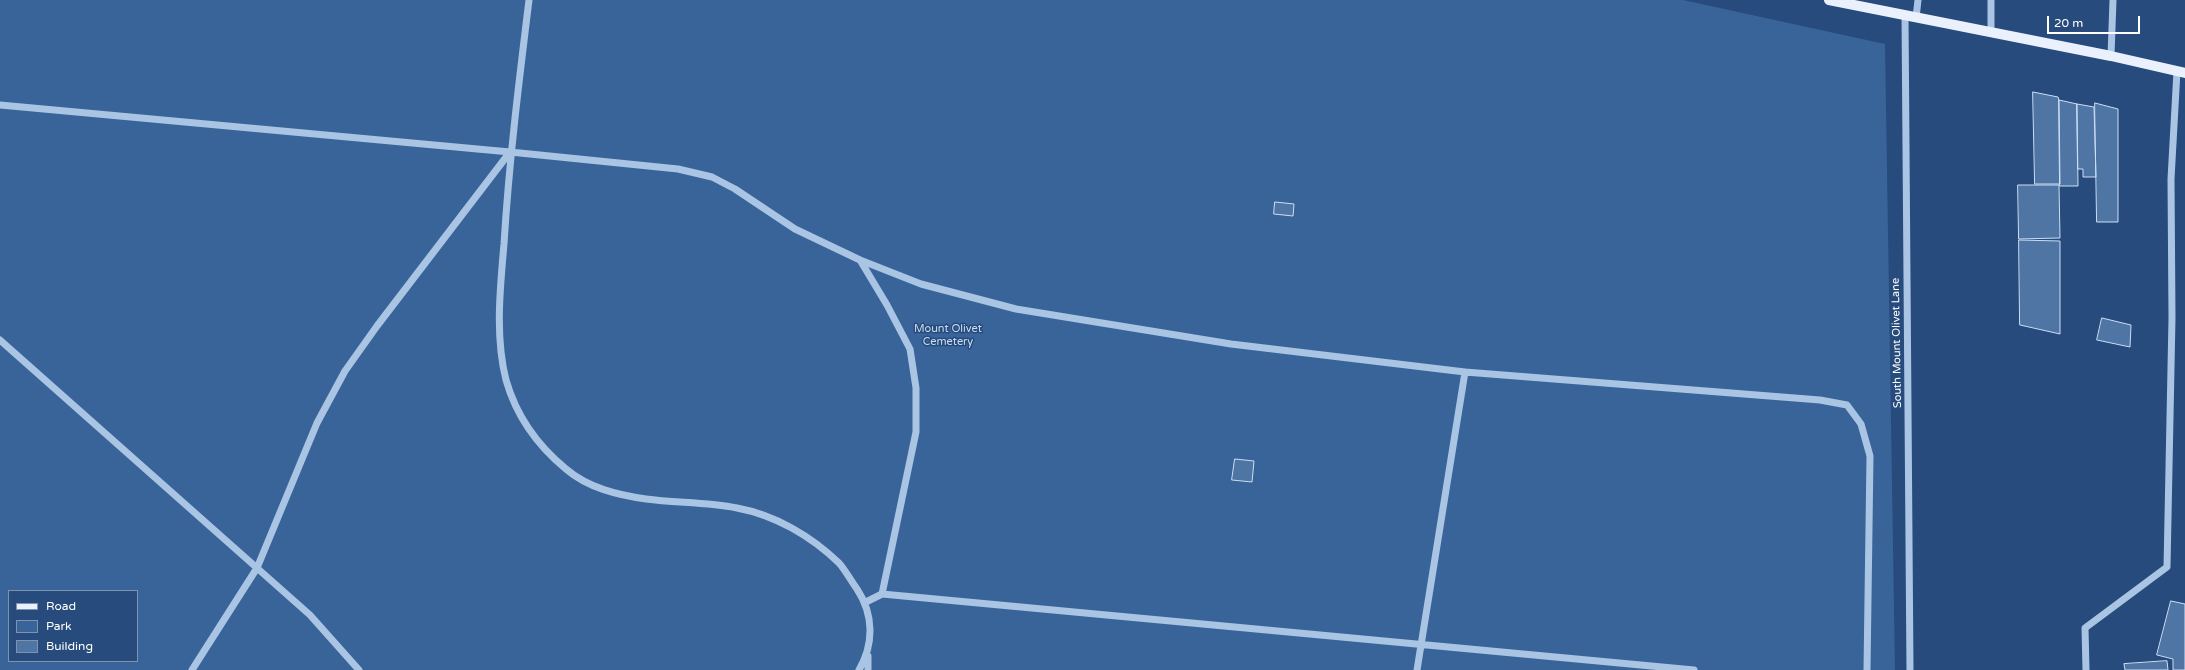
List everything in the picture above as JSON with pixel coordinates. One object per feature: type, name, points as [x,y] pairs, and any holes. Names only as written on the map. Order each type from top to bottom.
[{"type":"main road","points":[[1829,0],[2111,56],[2181,72]]},
{"type":"street","points":[[529,0],[510,152],[500,300],[500,339],[506,380],[520,414],[538,443],[567,471],[595,486],[624,496],[736,508],[776,518],[814,542],[840,564],[866,602],[871,622],[868,670]]},
{"type":"street","points":[[1916,18],[1918,0]]},
{"type":"street","points":[[1991,0],[1991,33]]},
{"type":"street","points":[[2111,56],[2113,0]]},
{"type":"street","name":"South Mount Olivet Lane","points":[[1905,16],[1910,670]]},
{"type":"street","points":[[2086,670],[2085,628],[2167,567],[2172,318],[2171,179],[2181,72]]},
{"type":"street","points":[[0,105],[678,169],[712,177],[735,188],[795,229],[860,260],[921,284],[1016,309],[1231,344],[1465,372],[1820,400],[1847,406],[1861,424],[1870,456],[1867,670]]},
{"type":"street","points":[[192,670],[257,568],[317,423],[345,371],[377,326],[510,152]]},
{"type":"street","points":[[860,260],[887,305],[910,348],[916,388],[916,432],[882,594]]},
{"type":"street","points":[[0,340],[310,615],[359,670]]},
{"type":"street","points":[[1417,670],[1465,372]]},
{"type":"street","points":[[866,602],[882,594],[1694,670]]},
{"type":"street","points":[[859,670],[868,656]]},
{"type":"green space","name":"Mount Olivet Cemetery","points":[[0,0],[1683,0],[1885,44],[1895,670],[0,670]]},
{"type":"building","points":[[2033,92],[2058,97],[2059,100],[2060,184],[2035,184]]},
{"type":"building","points":[[2059,100],[2077,104],[2078,186],[2060,186]]},
{"type":"building","points":[[2095,103],[2118,109],[2118,222],[2097,222]]},
{"type":"building","points":[[2077,104],[2094,107],[2096,177],[2083,177],[2083,169],[2078,169]]},
{"type":"building","points":[[2018,185],[2059,185],[2060,238],[2019,239]]},
{"type":"building","points":[[1275,202],[1294,204],[1293,216],[1274,214]]},
{"type":"building","points":[[2019,240],[2060,241],[2060,334],[2020,325]]},
{"type":"building","points":[[2102,318],[2131,325],[2130,347],[2097,340]]},
{"type":"building","points":[[1235,459],[1254,461],[1252,482],[1232,480]]},
{"type":"building","points":[[2171,601],[2185,604],[2185,670],[2173,670],[2173,659],[2157,655]]},
{"type":"building","points":[[2167,661],[2168,670],[2125,670],[2124,664]]}]
